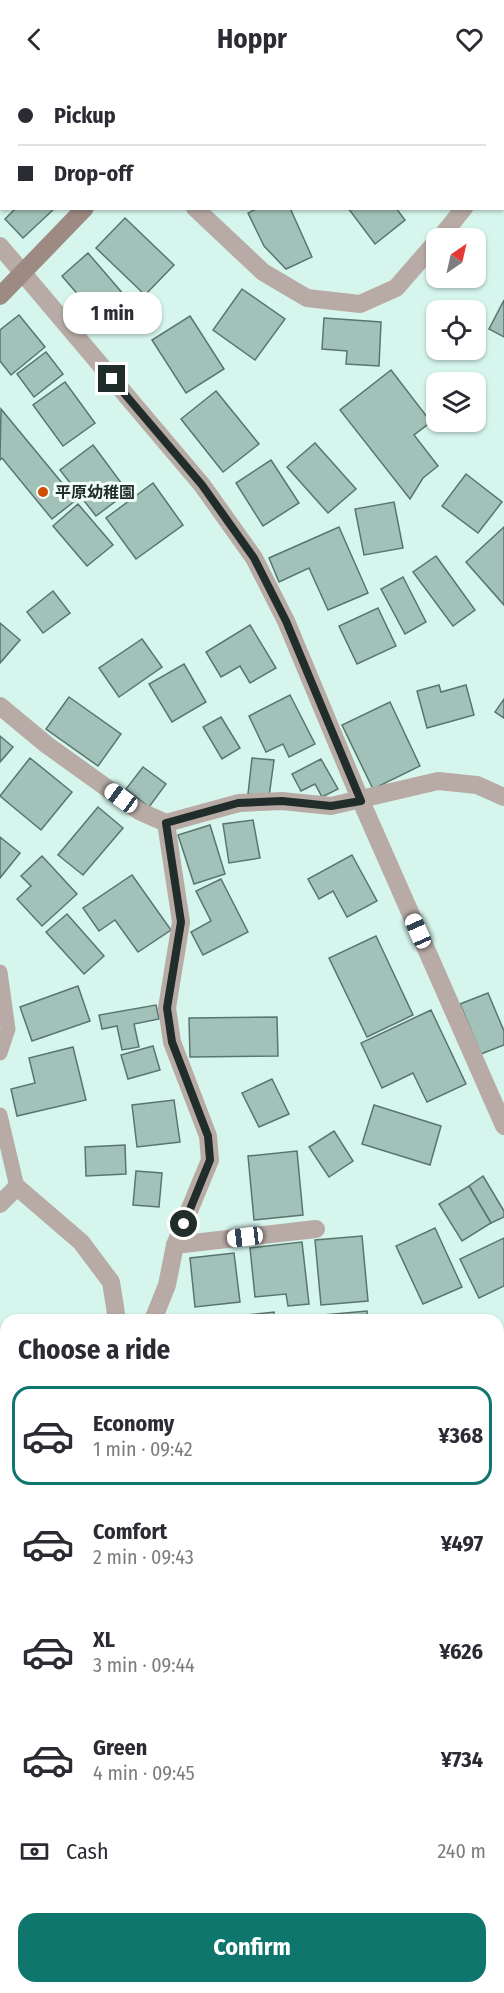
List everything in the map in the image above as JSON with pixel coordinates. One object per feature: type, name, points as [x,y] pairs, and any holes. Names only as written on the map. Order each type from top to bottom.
[{"type":"street","points":[[0,296],[83,210]]},
{"type":"street","points":[[197,210],[263,272],[308,298],[360,304],[396,288],[426,254]]},
{"type":"street","points":[[448,228],[462,210]]},
{"type":"street","points":[[0,246],[202,485],[254,558],[286,621],[361,801],[504,1126]]},
{"type":"street","points":[[0,706],[47,745],[139,811],[166,823],[238,803],[282,801],[331,806],[361,801],[438,781],[477,785],[504,797]]},
{"type":"street","points":[[155,1314],[167,1285],[175,1245],[210,1160],[208,1136],[172,1042],[167,1008],[181,922],[166,823]]},
{"type":"street","points":[[0,1204],[17,1187],[81,1242],[111,1282],[116,1314]]},
{"type":"street","points":[[175,1245],[316,1228]]},
{"type":"lane","points":[[0,972],[8,1029],[0,1053]]},
{"type":"lane","points":[[0,1116],[17,1187]]},
{"type":"building","points":[[14,210],[53,210],[23,238],[5,219]]},
{"type":"building","points":[[254,210],[291,210],[312,257],[286,269],[264,246],[248,213]]},
{"type":"building","points":[[350,210],[398,210],[405,220],[375,244]]},
{"type":"building","points":[[125,218],[174,265],[145,295],[96,248]]},
{"type":"building","points":[[88,253],[124,295],[98,318],[62,276]]},
{"type":"building","points":[[242,289],[285,319],[255,360],[213,330]]},
{"type":"building","points":[[504,300],[504,337],[489,329]]},
{"type":"building","points":[[19,315],[45,347],[11,375],[0,361],[0,330]]},
{"type":"building","points":[[190,316],[224,369],[186,393],[152,340]]},
{"type":"building","points":[[324,318],[381,322],[379,366],[346,364],[347,351],[322,349]]},
{"type":"building","points":[[46,352],[63,374],[34,397],[17,374]]},
{"type":"building","points":[[391,370],[426,416],[426,426],[414,435],[438,466],[423,478],[410,499],[340,410]]},
{"type":"building","points":[[65,382],[95,423],[63,446],[33,405]]},
{"type":"building","points":[[216,391],[259,444],[223,472],[181,419]]},
{"type":"building","points":[[1,409],[76,500],[52,519],[2,458],[0,460]]},
{"type":"building","points":[[315,443],[356,489],[328,513],[287,467]]},
{"type":"building","points":[[93,445],[128,492],[96,516],[60,470]]},
{"type":"building","points":[[271,460],[299,503],[263,526],[236,483]]},
{"type":"building","points":[[466,474],[502,502],[478,533],[442,506]]},
{"type":"building","points":[[153,483],[183,525],[136,559],[106,518]]},
{"type":"building","points":[[394,502],[403,548],[364,555],[355,509]]},
{"type":"building","points":[[78,504],[113,545],[87,566],[53,526]]},
{"type":"building","points":[[339,527],[368,593],[328,610],[309,568],[279,582],[269,558]]},
{"type":"building","points":[[504,527],[504,605],[466,562]]},
{"type":"building","points":[[436,556],[475,610],[453,626],[413,572]]},
{"type":"building","points":[[403,577],[426,622],[405,634],[381,589]]},
{"type":"building","points":[[53,591],[70,613],[43,633],[27,612]]},
{"type":"building","points":[[378,608],[396,646],[357,664],[339,626]]},
{"type":"building","points":[[0,623],[20,640],[0,663]]},
{"type":"building","points":[[250,625],[276,668],[250,683],[240,666],[221,677],[206,652]]},
{"type":"building","points":[[142,639],[162,667],[119,697],[99,668]]},
{"type":"building","points":[[184,664],[206,702],[172,722],[149,684]]},
{"type":"building","points":[[439,685],[441,692],[466,685],[474,715],[427,728],[417,691]]},
{"type":"building","points":[[290,695],[315,744],[289,757],[283,744],[266,752],[249,716]]},
{"type":"building","points":[[69,697],[121,734],[98,766],[46,729]]},
{"type":"building","points":[[504,699],[504,718],[495,712]]},
{"type":"building","points":[[390,702],[420,766],[373,789],[342,725]]},
{"type":"building","points":[[221,717],[240,748],[222,759],[203,727]]},
{"type":"building","points":[[0,736],[13,747],[0,762]]},
{"type":"building","points":[[30,758],[72,792],[41,830],[0,796]]},
{"type":"building","points":[[252,758],[274,760],[269,797],[248,794]]},
{"type":"building","points":[[321,759],[338,789],[322,797],[315,784],[301,791],[292,774]]},
{"type":"building","points":[[143,767],[166,784],[149,807],[126,789]]},
{"type":"building","points":[[98,807],[123,828],[83,875],[58,855]]},
{"type":"building","points":[[253,820],[260,858],[229,863],[223,824]]},
{"type":"building","points":[[210,825],[225,874],[194,884],[178,835]]},
{"type":"building","points":[[0,837],[20,853],[0,878]]},
{"type":"building","points":[[352,855],[377,901],[347,917],[333,891],[319,899],[308,879]]},
{"type":"building","points":[[42,856],[77,894],[42,926],[17,899],[31,886],[21,876]]},
{"type":"building","points":[[132,875],[171,930],[138,952],[115,920],[99,931],[83,908]]},
{"type":"building","points":[[221,879],[248,932],[203,955],[191,932],[211,921],[196,891]]},
{"type":"building","points":[[67,914],[104,956],[84,974],[46,932]]},
{"type":"building","points":[[376,936],[413,1015],[367,1037],[329,958]]},
{"type":"building","points":[[78,986],[90,1021],[32,1041],[20,1007]]},
{"type":"building","points":[[488,993],[504,1031],[504,1045],[481,1054],[460,1004]]},
{"type":"building","points":[[156,1005],[159,1019],[134,1024],[139,1047],[122,1050],[117,1026],[102,1029],[99,1015]]},
{"type":"building","points":[[431,1010],[466,1084],[427,1102],[413,1073],[382,1088],[361,1043]]},
{"type":"building","points":[[277,1017],[278,1056],[190,1057],[189,1018]]},
{"type":"building","points":[[153,1046],[160,1070],[128,1079],[121,1055]]},
{"type":"building","points":[[73,1047],[86,1100],[17,1116],[11,1089],[35,1083],[29,1058]]},
{"type":"building","points":[[272,1079],[289,1114],[259,1127],[242,1093]]},
{"type":"building","points":[[174,1100],[180,1142],[137,1147],[132,1105]]},
{"type":"building","points":[[374,1105],[441,1126],[430,1165],[362,1144]]},
{"type":"building","points":[[334,1131],[353,1161],[329,1177],[309,1147]]},
{"type":"building","points":[[125,1145],[126,1174],[86,1176],[85,1147]]},
{"type":"building","points":[[297,1151],[303,1215],[254,1220],[248,1156]]},
{"type":"building","points":[[136,1171],[162,1173],[159,1207],[133,1205]]},
{"type":"building","points":[[483,1176],[504,1211],[504,1217],[491,1223],[469,1186]]},
{"type":"building","points":[[469,1186],[491,1223],[462,1241],[439,1204]]},
{"type":"building","points":[[435,1228],[462,1287],[423,1304],[396,1246]]},
{"type":"building","points":[[362,1236],[368,1301],[321,1305],[315,1240]]},
{"type":"building","points":[[504,1238],[504,1286],[479,1298],[460,1259]]},
{"type":"building","points":[[302,1242],[309,1304],[288,1306],[286,1294],[255,1297],[250,1248]]},
{"type":"building","points":[[234,1253],[240,1302],[195,1307],[190,1258]]},
{"type":"building","points":[[367,1311],[367,1314],[334,1314]]},
{"type":"place","name":"平原幼稚園","points":[[43,492]]},
{"type":"route","points":[[112,379],[202,485],[254,558],[286,621],[361,801],[331,806],[282,801],[238,803],[166,823],[181,922],[167,1008],[172,1042],[208,1136],[210,1160],[184,1224]]}]
